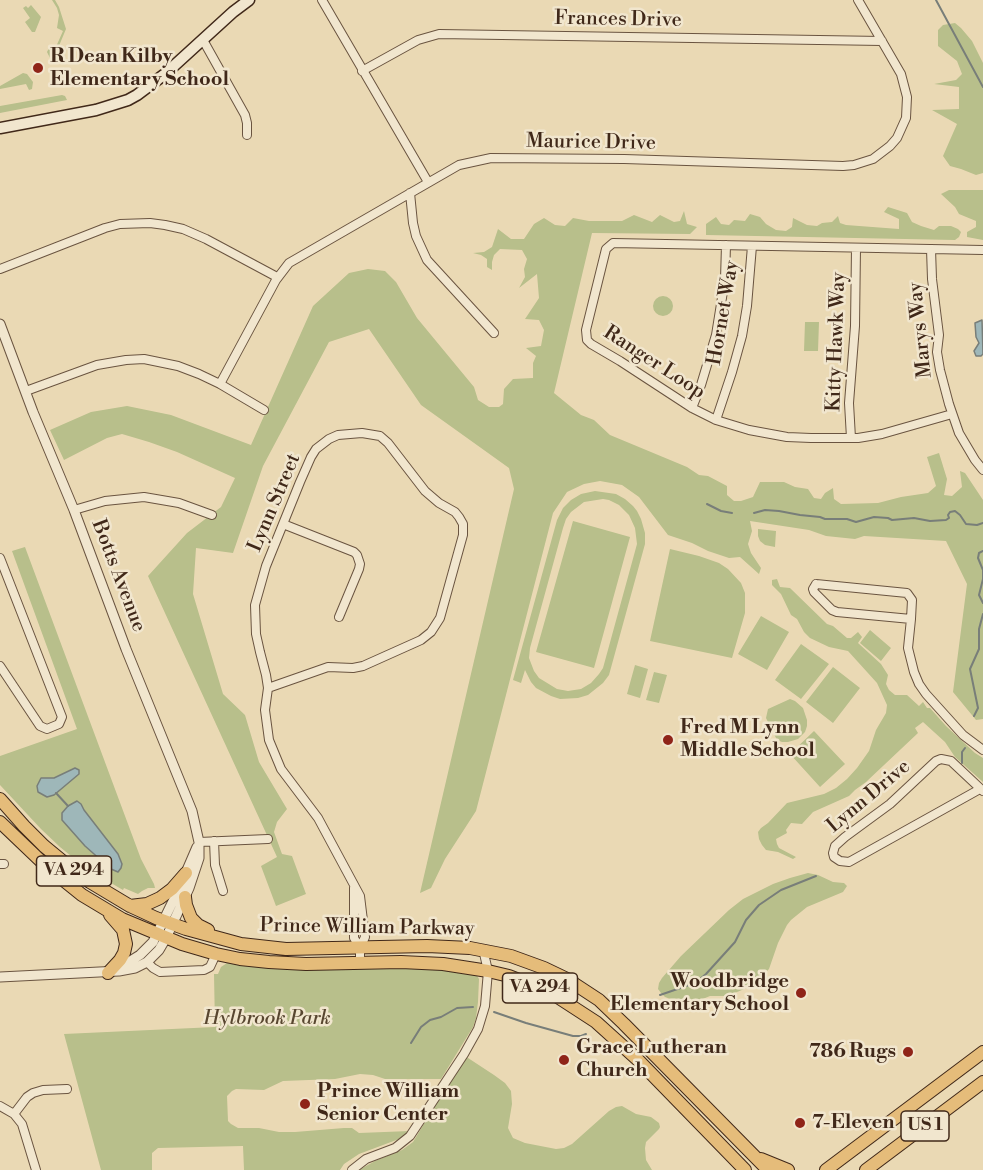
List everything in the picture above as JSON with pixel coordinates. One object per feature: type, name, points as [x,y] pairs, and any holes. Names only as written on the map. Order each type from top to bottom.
[{"type":"main road","points":[[0,128],[96,110],[128,100],[165,74],[249,0]]},
{"type":"main road","name":"Prince William Parkway","points":[[0,799],[29,831],[78,874],[130,906],[168,923],[231,941],[286,949],[446,946],[483,949],[511,956],[567,979],[599,1000],[768,1170]]},
{"type":"main road","name":"Prince William Parkway","points":[[0,822],[50,870],[82,895],[105,910],[182,945],[240,959],[269,962],[443,964],[509,976],[556,996],[587,1015],[618,1041],[745,1170]]},
{"type":"main road","points":[[130,906],[147,904],[160,898],[172,889],[186,873]]},
{"type":"main road","points":[[185,897],[187,909],[194,922],[231,941]]},
{"type":"main road","points":[[105,910],[123,930],[126,944],[120,960],[108,973]]},
{"type":"main road","points":[[587,1015],[599,1000]]},
{"type":"main road","name":"US 1","points":[[825,1170],[983,1052]]},
{"type":"main road","name":"US 1","points":[[866,1170],[983,1082]]},
{"type":"main road","points":[[726,1150],[735,1170]]},
{"type":"main road","points":[[755,1156],[788,1170]]},
{"type":"street","points":[[322,0],[428,182]]},
{"type":"street","name":"Maurice Drive","points":[[220,384],[282,271],[294,259],[459,165],[491,158],[843,165],[865,163],[882,154],[896,139],[902,128],[907,109],[905,85],[901,74],[858,0]]},
{"type":"street","name":"Frances Drive","points":[[363,71],[418,40],[439,34],[882,41]]},
{"type":"street","points":[[203,40],[245,115],[247,135]]},
{"type":"street","points":[[410,193],[416,236],[427,260],[494,333]]},
{"type":"street","points":[[0,269],[105,228],[135,222],[183,229],[278,278]]},
{"type":"street","name":"Ranger Loop","points":[[952,414],[882,434],[851,438],[787,437],[749,430],[716,420],[692,408],[591,344],[586,336],[586,330],[606,249],[616,243],[983,250]]},
{"type":"street","name":"Hornet Way","points":[[692,408],[716,335],[725,279],[726,245]]},
{"type":"street","name":"Hornet Way","points":[[716,420],[742,336],[752,246]]},
{"type":"street","name":"Kitty Hawk Way","points":[[851,438],[849,403],[855,326],[856,248]]},
{"type":"street","name":"Marys Way","points":[[931,249],[939,335],[937,357],[944,390],[962,438],[983,470]]},
{"type":"street","name":"Botts Avenue","points":[[0,324],[126,649],[192,811],[199,842],[199,858],[185,897],[168,923]]},
{"type":"street","points":[[26,391],[97,365],[144,359],[178,366],[220,384],[264,410]]},
{"type":"street","name":"Lynn Street","points":[[268,688],[328,667],[363,666],[424,638],[440,618],[463,524],[455,512],[439,503],[425,491],[385,439],[380,436],[362,433],[338,435],[316,449],[264,572],[255,605],[256,634],[268,688],[265,710],[266,725],[274,755],[281,769],[318,818],[354,886],[354,938],[360,948],[360,964]]},
{"type":"street","points":[[74,510],[105,501],[144,497],[179,503],[212,515]]},
{"type":"street","points":[[283,524],[357,555],[359,569],[339,617]]},
{"type":"street","points":[[0,558],[62,717],[59,724],[47,729],[40,726],[0,666]]},
{"type":"street","points":[[910,619],[837,612],[832,610],[814,592],[813,588],[816,584],[905,592],[911,596],[912,600],[908,643],[909,654],[919,684],[963,735],[983,750]]},
{"type":"street","name":"Lynn Drive","points":[[946,759],[952,762],[981,790],[849,862],[840,861],[834,856],[835,846],[890,804],[936,761],[946,759]]},
{"type":"street","points":[[0,977],[108,973],[141,966],[159,950],[162,936],[199,842],[268,838]]},
{"type":"street","points":[[214,841],[215,865],[224,891]]},
{"type":"street","points":[[108,973],[140,955],[162,936]]},
{"type":"street","points":[[352,1170],[366,1159],[395,1148],[410,1136],[464,1054],[478,1029],[485,1006],[488,971],[483,949]]},
{"type":"street","points":[[147,962],[160,972],[209,968],[216,954]]},
{"type":"street","points":[[14,1114],[27,1097],[33,1094],[43,1090],[67,1089]]},
{"type":"street","points":[[0,1106],[14,1114],[24,1126],[36,1170]]},
{"type":"green space","points":[[52,0],[55,0],[59,7],[66,29],[56,53],[50,58],[47,52],[49,48],[55,49],[63,31],[57,28],[59,15]]},
{"type":"green space","points":[[31,5],[41,17],[35,32],[32,32],[25,22],[30,18],[23,8]]},
{"type":"green space","points":[[955,23],[972,41],[983,63],[983,173],[976,175],[950,166],[943,156],[957,124],[932,110],[959,109],[959,87],[934,84],[956,80],[962,74],[957,61],[938,46],[938,30],[943,25]]},
{"type":"green space","points":[[23,73],[27,74],[33,82],[32,89],[29,90],[26,84],[0,89],[0,86]]},
{"type":"green space","points":[[62,95],[67,100],[0,113],[0,106]]},
{"type":"green space","points":[[949,190],[983,190],[983,240],[967,237],[967,232],[976,227],[976,221],[959,214],[941,194]]},
{"type":"green space","points":[[888,207],[907,213],[912,222],[921,226],[934,230],[939,226],[951,226],[961,232],[955,240],[706,235],[706,224],[716,217],[721,224],[729,225],[734,220],[745,221],[750,214],[760,217],[776,230],[786,231],[792,227],[793,218],[807,225],[817,226],[832,222],[838,216],[840,223],[846,225],[899,229],[899,219],[884,212]]},
{"type":"green space","points":[[684,211],[687,224],[697,227],[690,234],[592,233],[554,393],[581,415],[594,420],[610,435],[727,486],[727,495],[734,501],[753,497],[760,482],[784,482],[808,489],[814,498],[821,499],[833,488],[834,499],[841,504],[878,503],[928,493],[936,486],[927,457],[939,453],[947,479],[944,495],[952,496],[962,487],[960,471],[965,473],[983,500],[983,719],[976,720],[953,692],[967,584],[946,541],[864,536],[855,539],[826,536],[809,530],[750,521],[752,531],[748,544],[761,568],[759,574],[740,557],[729,558],[668,535],[639,497],[622,485],[600,481],[584,484],[567,492],[553,513],[476,811],[445,859],[431,888],[420,893],[514,489],[509,468],[421,405],[369,329],[329,342],[263,466],[233,553],[196,548],[193,594],[223,694],[245,715],[259,762],[287,809],[277,822],[274,832],[282,854],[292,856],[306,894],[276,906],[261,866],[277,857],[148,576],[187,533],[221,507],[235,478],[177,452],[122,434],[107,438],[64,460],[50,430],[91,412],[127,406],[171,415],[251,445],[313,306],[349,273],[368,269],[385,271],[396,282],[417,318],[474,387],[478,400],[489,407],[499,407],[503,404],[504,389],[513,379],[533,378],[533,363],[536,356],[526,348],[541,346],[544,330],[539,320],[525,319],[539,298],[537,274],[519,288],[525,277],[524,269],[527,259],[522,250],[500,249],[494,255],[492,270],[487,267],[487,259],[473,253],[484,252],[492,247],[498,229],[511,239],[524,239],[534,224],[544,218],[555,225],[565,226],[573,218],[589,221],[622,221],[634,215],[652,222],[660,215],[674,222],[680,221]]},
{"type":"green space","points":[[663,296],[670,299],[673,306],[670,313],[663,316],[656,313],[653,306],[656,299]]},
{"type":"green space","points":[[805,322],[819,322],[818,351],[804,351]]},
{"type":"green space","points":[[595,491],[616,494],[625,499],[637,511],[641,519],[645,544],[609,675],[588,695],[560,699],[536,688],[525,670],[521,683],[513,680],[557,520],[563,508],[581,494]],"holes":[[[609,500],[619,505],[629,515],[635,528],[637,544],[603,668],[591,683],[581,689],[568,691],[557,689],[539,678],[529,658],[563,528],[571,512],[584,502]]]},
{"type":"green space","points":[[573,521],[630,537],[594,668],[536,652]]},
{"type":"green space","points":[[758,529],[776,531],[775,547],[765,545],[760,541]]},
{"type":"green space","points":[[25,547],[141,859],[155,888],[148,888],[138,894],[124,888],[123,890],[87,869],[41,829],[0,785],[0,756],[77,729],[12,551]]},
{"type":"green space","points":[[670,549],[719,563],[741,583],[745,593],[745,613],[732,658],[650,641]]},
{"type":"green space","points":[[777,579],[780,587],[790,588],[827,624],[833,626],[847,638],[851,638],[858,632],[862,637],[858,643],[881,664],[888,675],[886,684],[889,690],[895,695],[907,695],[919,706],[923,702],[946,726],[983,758],[983,782],[955,757],[945,742],[923,722],[915,728],[918,733],[849,796],[813,812],[802,824],[791,823],[786,830],[787,833],[776,839],[779,848],[796,857],[793,859],[778,852],[766,850],[759,839],[758,832],[761,828],[787,803],[824,794],[847,779],[869,751],[876,730],[886,713],[887,705],[877,683],[848,651],[829,647],[810,638],[804,632],[797,619],[791,615],[781,594],[772,585],[772,580]]},
{"type":"green space","points":[[761,616],[789,632],[767,670],[738,654]]},
{"type":"green space","points":[[870,630],[891,648],[881,661],[860,643]]},
{"type":"green space","points":[[801,644],[829,664],[801,699],[775,680]]},
{"type":"green space","points":[[635,665],[648,669],[640,698],[627,694]]},
{"type":"green space","points":[[833,667],[860,688],[833,723],[806,702]]},
{"type":"green space","points":[[654,672],[667,675],[659,703],[646,700]]},
{"type":"green space","points":[[790,699],[803,708],[807,726],[798,739],[782,742],[777,740],[766,718],[768,709]]},
{"type":"green space","points":[[814,731],[845,764],[820,787],[790,754]]},
{"type":"green space","points":[[808,873],[833,882],[844,883],[847,886],[843,892],[807,907],[791,920],[778,943],[769,969],[759,979],[747,988],[726,996],[710,996],[693,1003],[676,1001],[661,993],[658,989],[662,978],[681,956],[729,910],[743,899],[773,884]]},
{"type":"green space","name":"Hylbrook Park","points":[[227,963],[308,970],[429,968],[476,974],[479,979],[476,1018],[473,1027],[441,1079],[385,1079],[360,1074],[335,1079],[283,1081],[264,1090],[236,1089],[227,1096],[228,1121],[238,1128],[259,1128],[279,1132],[344,1128],[352,1128],[359,1133],[410,1131],[399,1139],[359,1154],[344,1164],[340,1170],[244,1170],[243,1146],[158,1148],[152,1153],[152,1170],[101,1170],[64,1034],[215,1027],[214,974],[218,974],[221,967]]},
{"type":"green space","points":[[465,1056],[505,1083],[511,1091],[512,1104],[508,1128],[513,1138],[525,1143],[556,1149],[564,1148],[572,1144],[609,1111],[622,1106],[636,1114],[651,1117],[659,1123],[659,1129],[646,1142],[645,1148],[646,1160],[652,1170],[359,1170],[402,1150],[413,1142]]},
{"type":"water","points":[[982,320],[983,354],[976,356],[974,351],[979,343],[975,323]]},
{"type":"water","points":[[75,768],[79,770],[79,774],[54,795],[47,797],[38,792],[37,786],[41,778],[54,778]]},
{"type":"water","points":[[77,801],[118,854],[122,864],[118,872],[111,869],[85,846],[62,820],[62,813]]},
{"type":"waterway","points":[[936,0],[983,87]]},
{"type":"waterway","points":[[707,504],[721,511],[732,513]]},
{"type":"waterway","points":[[754,513],[765,510],[779,511],[856,522],[874,517],[892,520],[914,518],[930,521],[946,520],[950,512],[955,511],[966,524],[983,523]]},
{"type":"waterway","points":[[983,551],[979,553],[978,558],[983,570],[979,595],[983,603]]},
{"type":"waterway","points":[[974,716],[978,708],[970,669],[979,649],[979,629],[983,614]]},
{"type":"waterway","points":[[962,763],[962,752],[965,748]]},
{"type":"waterway","points":[[56,793],[68,806]]},
{"type":"waterway","points":[[660,995],[695,983],[735,942],[746,920],[759,905],[781,890],[816,876]]},
{"type":"waterway","points":[[411,1043],[421,1027],[430,1020],[457,1008],[473,1007]]},
{"type":"waterway","points":[[494,1012],[573,1036],[586,1034]]},
{"type":"place","name":"R Dean Kilby Elementary School","points":[[38,68]]},
{"type":"place","name":"Fred M Lynn Middle School","points":[[668,740]]},
{"type":"place","name":"Woodbridge Elementary School","points":[[801,993]]},
{"type":"place","name":"786 Rugs","points":[[908,1052]]},
{"type":"place","name":"Grace Lutheran Church","points":[[564,1060]]},
{"type":"place","name":"Prince William Senior Center","points":[[305,1104]]},
{"type":"place","name":"7-Eleven","points":[[800,1123]]}]
